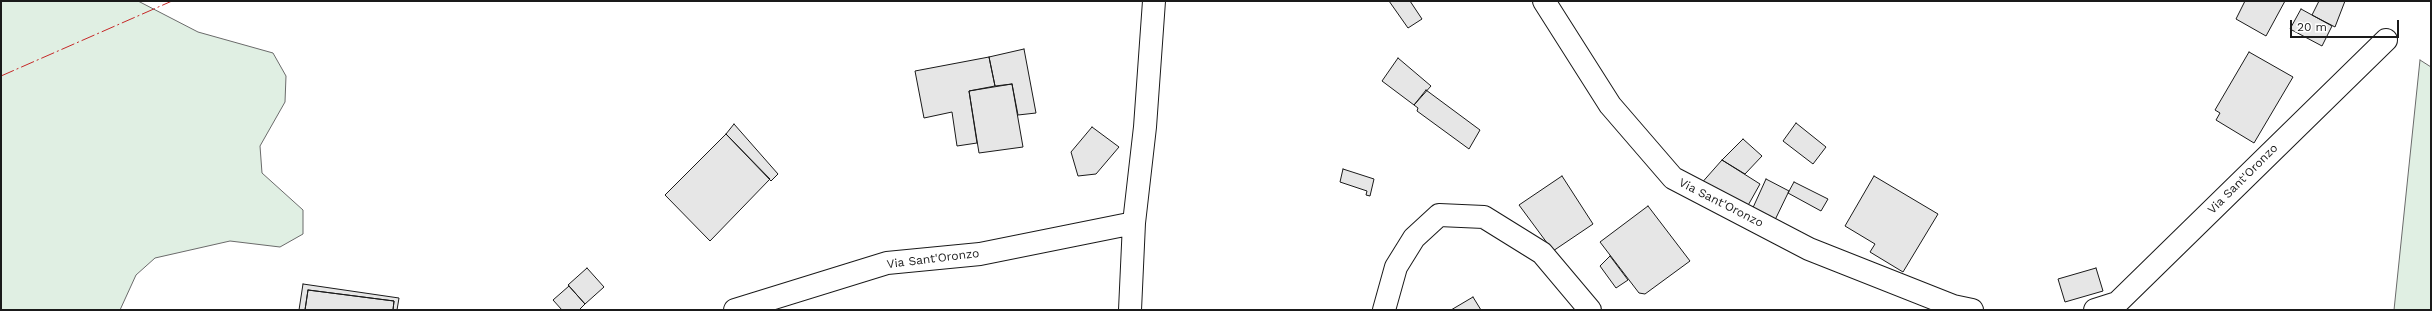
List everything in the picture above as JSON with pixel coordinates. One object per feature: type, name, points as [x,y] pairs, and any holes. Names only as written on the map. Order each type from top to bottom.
[{"type":"street","points":[[1130,310],[1134,222],[1145,127],[1154,1]]},
{"type":"street","name":"Via Sant'Oronzo","points":[[1544,1],[1610,105],[1673,178],[1808,249],[1953,306],[1972,310]]},
{"type":"street","name":"Via Sant'Oronzo","points":[[2095,310],[2117,303],[2386,40]]},
{"type":"street","points":[[1384,310],[1396,267],[1414,238],[1439,215],[1484,216],[1542,253],[1590,310]]},
{"type":"street","name":"Via Sant'Oronzo","points":[[736,310],[887,263],[980,254],[1134,222]]},
{"type":"green space","points":[[1,1],[138,1],[198,32],[273,53],[286,76],[285,102],[260,146],[262,173],[303,210],[303,234],[280,247],[230,241],[155,258],[136,275],[120,310],[1,310]]},
{"type":"green space","points":[[2420,60],[2431,67],[2431,310],[2394,310]]},
{"type":"building","points":[[1389,1],[1410,1],[1422,19],[1408,28]]},
{"type":"building","points":[[2245,1],[2285,1],[2266,36],[2236,19]]},
{"type":"building","points":[[2319,1],[2345,1],[2335,27],[2312,15]]},
{"type":"building","points":[[2301,9],[2332,26],[2322,46],[2290,29]]},
{"type":"building","points":[[1024,49],[1036,113],[1018,115],[1012,84],[995,86],[989,57]]},
{"type":"building","points":[[2249,52],[2293,77],[2254,143],[2216,120],[2220,113],[2215,110]]},
{"type":"building","points":[[989,57],[995,86],[969,91],[977,143],[957,146],[952,112],[924,118],[915,71]]},
{"type":"building","points":[[1398,58],[1431,86],[1414,105],[1382,81]]},
{"type":"building","points":[[1012,84],[1023,147],[979,153],[969,91]]},
{"type":"building","points":[[1426,90],[1480,130],[1469,149],[1417,111],[1418,108],[1414,105]]},
{"type":"building","points":[[1796,123],[1826,147],[1813,164],[1783,141]]},
{"type":"building","points":[[734,124],[778,174],[771,181],[726,134]]},
{"type":"building","points":[[1092,127],[1119,147],[1096,174],[1078,176],[1071,152]]},
{"type":"building","points":[[726,134],[770,179],[710,241],[665,195]]},
{"type":"building","points":[[1743,139],[1762,156],[1745,174],[1722,160]]},
{"type":"building","points":[[1722,160],[1760,184],[1746,209],[1699,186]]},
{"type":"building","points":[[1343,169],[1374,179],[1370,196],[1366,195],[1367,191],[1340,182]]},
{"type":"building","points":[[1562,176],[1593,224],[1553,251],[1519,205]]},
{"type":"building","points":[[1874,176],[1938,214],[1903,272],[1870,252],[1875,244],[1845,226]]},
{"type":"building","points":[[1766,179],[1789,191],[1774,222],[1751,212]]},
{"type":"building","points":[[1794,182],[1828,199],[1821,211],[1788,193]]},
{"type":"building","points":[[1648,206],[1690,261],[1645,294],[1639,293],[1600,242]]},
{"type":"building","points":[[1610,256],[1628,280],[1616,288],[1600,266]]},
{"type":"building","points":[[587,268],[604,287],[585,304],[568,285]]},
{"type":"building","points":[[2096,268],[2103,291],[2065,302],[2058,279]]},
{"type":"building","points":[[303,284],[399,298],[397,310],[393,310],[394,301],[308,290],[305,310],[299,310]]},
{"type":"building","points":[[569,286],[585,304],[579,310],[562,310],[553,300]]},
{"type":"building","points":[[308,290],[394,301],[393,310],[305,310]]},
{"type":"building","points":[[1473,297],[1481,310],[1451,310]]},
{"type":"power","points":[[1,76],[172,1]]}]
